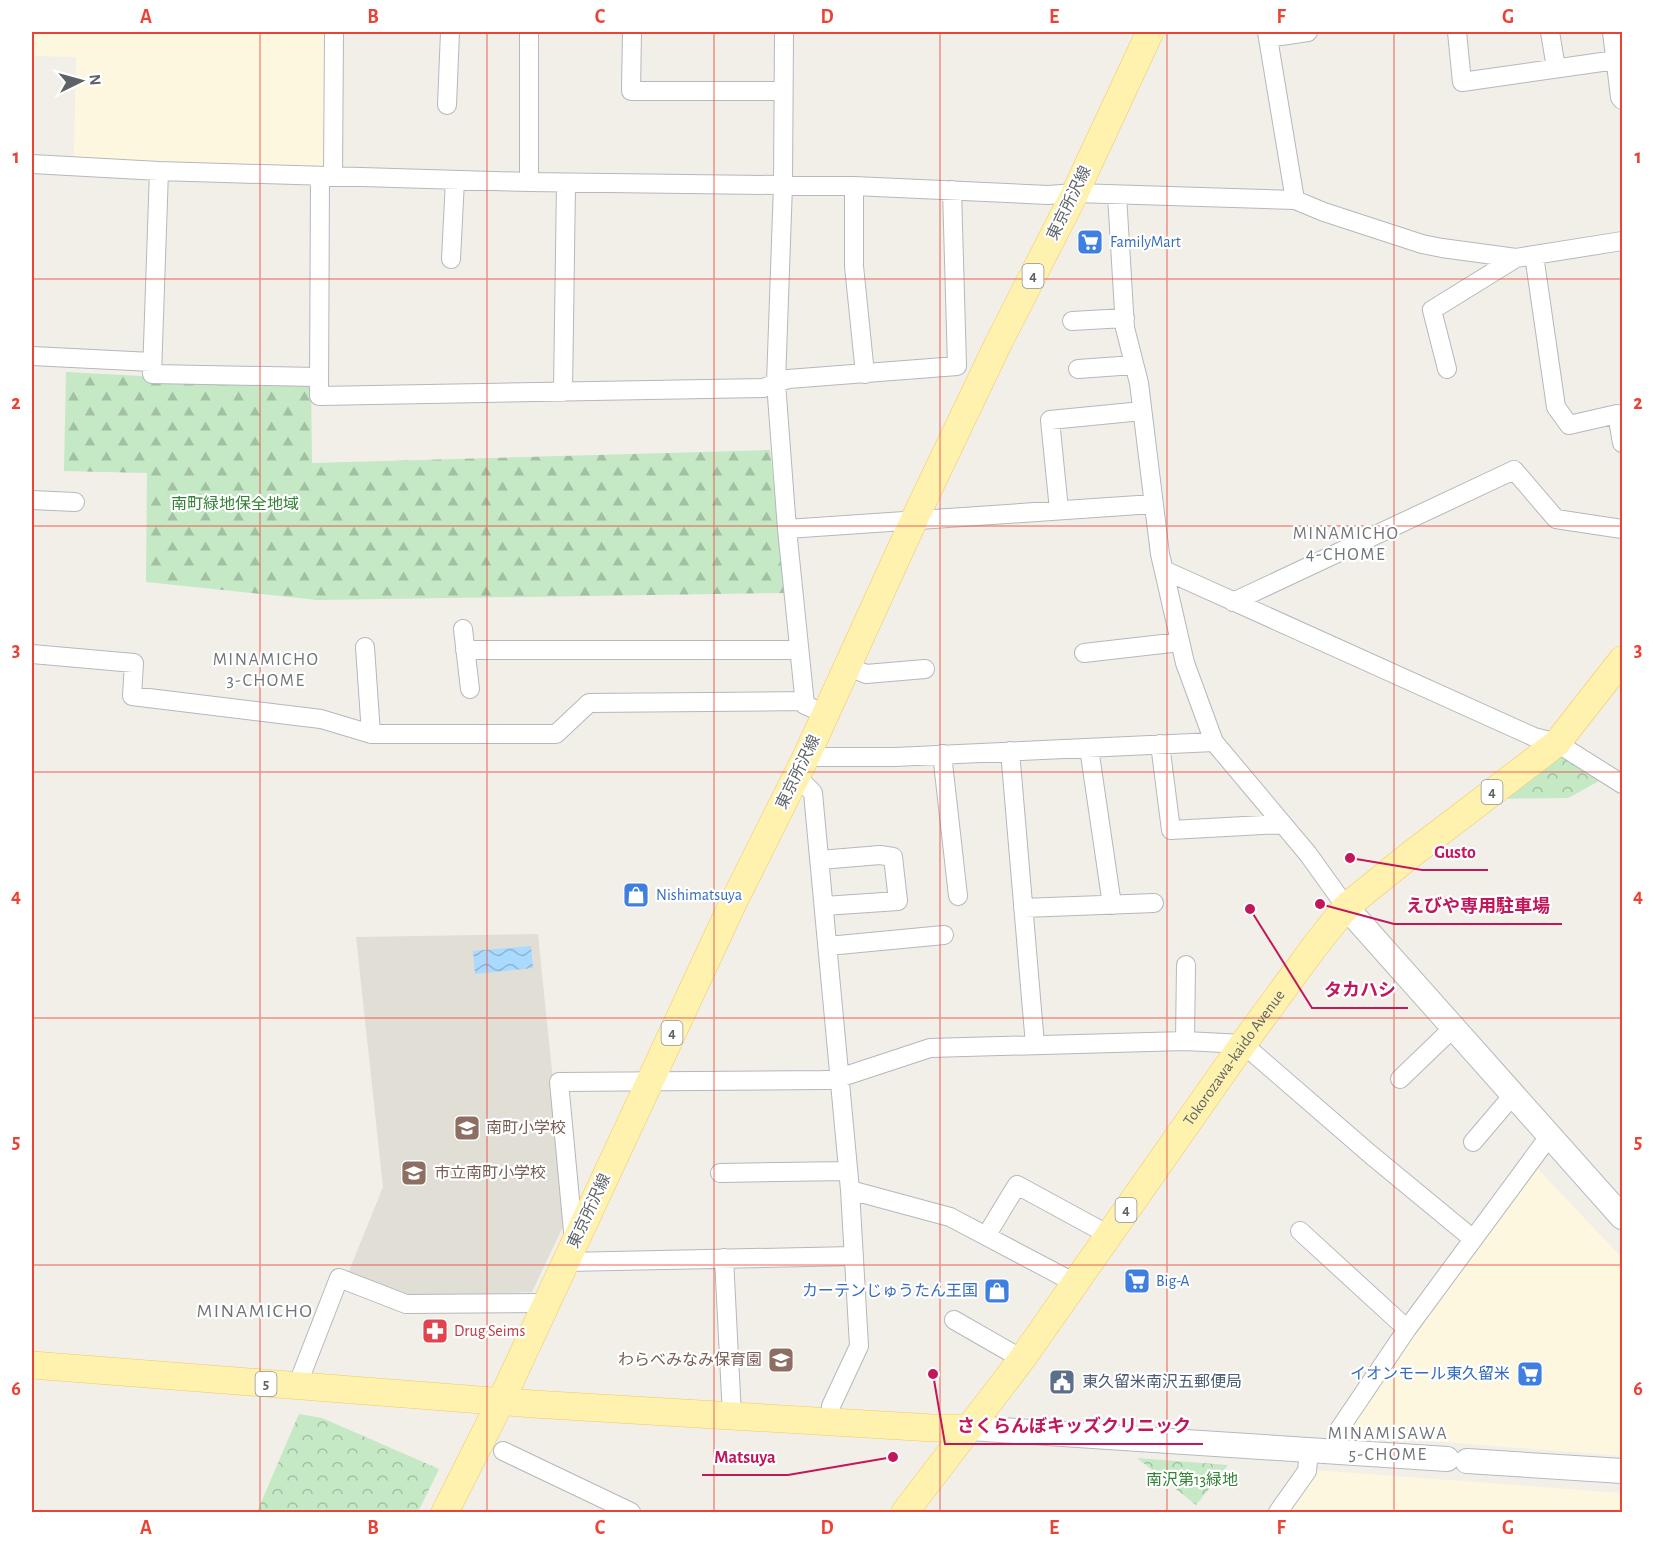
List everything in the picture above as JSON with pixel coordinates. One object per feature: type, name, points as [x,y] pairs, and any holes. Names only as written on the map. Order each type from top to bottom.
[{"type":"main road","name":"東京所沢線","points":[[445,1512],[501,1401],[733,903],[801,766],[815,707],[847,666],[998,344],[1075,193],[1150,32]]},
{"type":"main road","name":"Tokorozawa-kaido Avenue","points":[[905,1512],[1022,1359],[1243,1044],[1346,907],[1557,743],[1619,670]]},
{"type":"main road","name":"5","points":[[32,1365],[501,1401],[933,1428],[970,1428]]},
{"type":"street","points":[[334,32],[319,396],[763,388],[788,379],[957,366],[952,190]]},
{"type":"street","points":[[447,105],[450,32]]},
{"type":"street","points":[[529,32],[530,182]]},
{"type":"street","points":[[632,32],[631,91],[783,91]]},
{"type":"street","points":[[32,654],[134,663],[132,696],[321,719],[371,734],[556,734],[589,703],[815,707],[799,650],[776,383],[783,184],[784,32]]},
{"type":"street","points":[[1295,200],[1268,35],[1308,32]]},
{"type":"street","points":[[1457,32],[1462,82],[1616,60]]},
{"type":"street","points":[[1550,32],[1556,68]]},
{"type":"street","points":[[1612,32],[1620,97],[1623,100]]},
{"type":"street","points":[[32,164],[159,171],[455,180],[783,184],[1048,195],[1075,193],[1295,200],[1324,212],[1422,244],[1525,256],[1623,241]]},
{"type":"street","points":[[159,171],[152,374],[318,377]]},
{"type":"street","points":[[451,259],[455,180]]},
{"type":"street","points":[[563,392],[566,183]]},
{"type":"street","points":[[854,186],[854,266],[865,374]]},
{"type":"street","points":[[1118,195],[1125,328],[1138,382],[1153,504],[1164,570],[1185,663],[1214,742],[1308,854],[1346,907],[1623,1217]]},
{"type":"street","points":[[1447,369],[1432,310],[1525,256]]},
{"type":"street","points":[[1525,256],[1556,406],[1569,425],[1617,414],[1623,443]]},
{"type":"street","points":[[1072,321],[1125,318]]},
{"type":"street","points":[[32,356],[152,362]]},
{"type":"street","points":[[1078,369],[1134,365]]},
{"type":"street","points":[[1059,510],[1050,420],[1142,411]]},
{"type":"street","points":[[1233,602],[1514,470],[1556,519],[1623,529]]},
{"type":"street","points":[[32,500],[75,502]]},
{"type":"street","points":[[787,529],[1153,504]]},
{"type":"street","points":[[1164,570],[1534,737],[1557,743],[1623,784]]},
{"type":"street","points":[[463,629],[470,689]]},
{"type":"street","points":[[1084,653],[1180,642]]},
{"type":"street","points":[[365,647],[371,734]]},
{"type":"street","points":[[465,650],[799,650]]},
{"type":"street","points":[[847,666],[866,674],[925,669]]},
{"type":"street","points":[[832,1422],[831,1406],[859,1346],[850,1190],[820,860],[813,793],[801,766],[942,754],[1214,742]]},
{"type":"street","points":[[1160,744],[1171,830],[1283,824]]},
{"type":"street","points":[[1089,748],[1112,905]]},
{"type":"street","points":[[1010,751],[1035,1045]]},
{"type":"street","points":[[942,754],[958,896]]},
{"type":"street","points":[[820,860],[880,855],[893,857],[898,901],[824,906]]},
{"type":"street","points":[[1023,908],[1154,903]]},
{"type":"street","points":[[828,946],[944,935]]},
{"type":"street","points":[[1185,1041],[1186,965]]},
{"type":"street","points":[[1400,1078],[1453,1028]]},
{"type":"street","points":[[854,1256],[724,1258],[570,1253],[559,1083],[824,1080],[839,1078],[930,1048],[1185,1041],[1243,1044],[1473,1239]]},
{"type":"street","points":[[1473,1142],[1513,1095]]},
{"type":"street","points":[[1336,1452],[1338,1431],[1407,1329],[1550,1135]]},
{"type":"street","points":[[720,1173],[848,1171]]},
{"type":"street","points":[[986,1236],[1017,1185],[1109,1235]]},
{"type":"street","points":[[850,1190],[950,1217],[1075,1283]]},
{"type":"street","points":[[1300,1231],[1407,1329]]},
{"type":"street","points":[[724,1258],[732,1416]]},
{"type":"street","points":[[297,1386],[339,1278],[406,1304],[546,1303]]},
{"type":"street","points":[[954,1320],[1022,1359]]},
{"type":"street","points":[[970,1428],[1623,1471]]},
{"type":"street","points":[[503,1451],[632,1512]]},
{"type":"street","points":[[1278,1512],[1307,1471],[1309,1451]]},
{"type":"shaded area","points":[[32,32],[330,32],[325,166],[74,159],[76,57],[32,56]]},
{"type":"shaded area","name":"南町小学校","points":[[538,934],[567,1218],[532,1292],[398,1298],[347,1276],[383,1187],[356,937]]},
{"type":"shaded area","points":[[1535,1166],[1622,1258],[1622,1456],[1342,1434]]},
{"type":"shaded area","points":[[1314,1470],[1622,1493],[1622,1512],[1284,1512]]},
{"type":"green space","name":"南町緑地保全地域","points":[[66,372],[311,385],[312,463],[770,450],[786,593],[317,600],[146,582],[147,473],[64,471]]},
{"type":"green space","points":[[1557,743],[1608,776],[1568,798],[1482,799]]},
{"type":"green space","points":[[299,1414],[322,1418],[439,1469],[418,1512],[257,1512]]},
{"type":"green space","name":"南沢第13緑地","points":[[1137,1458],[1228,1465],[1196,1505]]},
{"type":"water","points":[[531,946],[533,968],[475,974],[473,951]]},
{"type":"place","name":"FamilyMart","points":[[1090,242]]},
{"type":"place","name":"Gusto","points":[[1350,858]]},
{"type":"place","name":"Nishimatsuya","points":[[636,895]]},
{"type":"place","name":"えびや専用駐車場","points":[[1320,904]]},
{"type":"place","name":"タカハシ","points":[[1250,909]]},
{"type":"place","name":"南町小学校","points":[[467,1128]]},
{"type":"place","name":"市立南町小学校","points":[[414,1173]]},
{"type":"place","name":"Big-A","points":[[1137,1281]]},
{"type":"place","name":"カーテンじゅうたん王国","points":[[997,1291]]},
{"type":"place","name":"Drug Seims","points":[[435,1331]]},
{"type":"place","name":"わらべみなみ保育園","points":[[781,1360]]},
{"type":"place","name":"さくらんぼキッズクリニック","points":[[933,1374]]},
{"type":"place","name":"イオンモール東久留米","points":[[1530,1374]]},
{"type":"place","name":"東久留米南沢五郵便局","points":[[1062,1382]]},
{"type":"place","name":"Matsuya","points":[[893,1457]]},
{"type":"district","name":"MINAMICHO 4-CHOME","points":[[1346,544]]},
{"type":"district","name":"MINAMICHO 3-CHOME","points":[[266,670]]},
{"type":"district","name":"MINAMICHO","points":[[255,1311]]},
{"type":"district","name":"MINAMISAWA 5-CHOME","points":[[1388,1444]]}]
